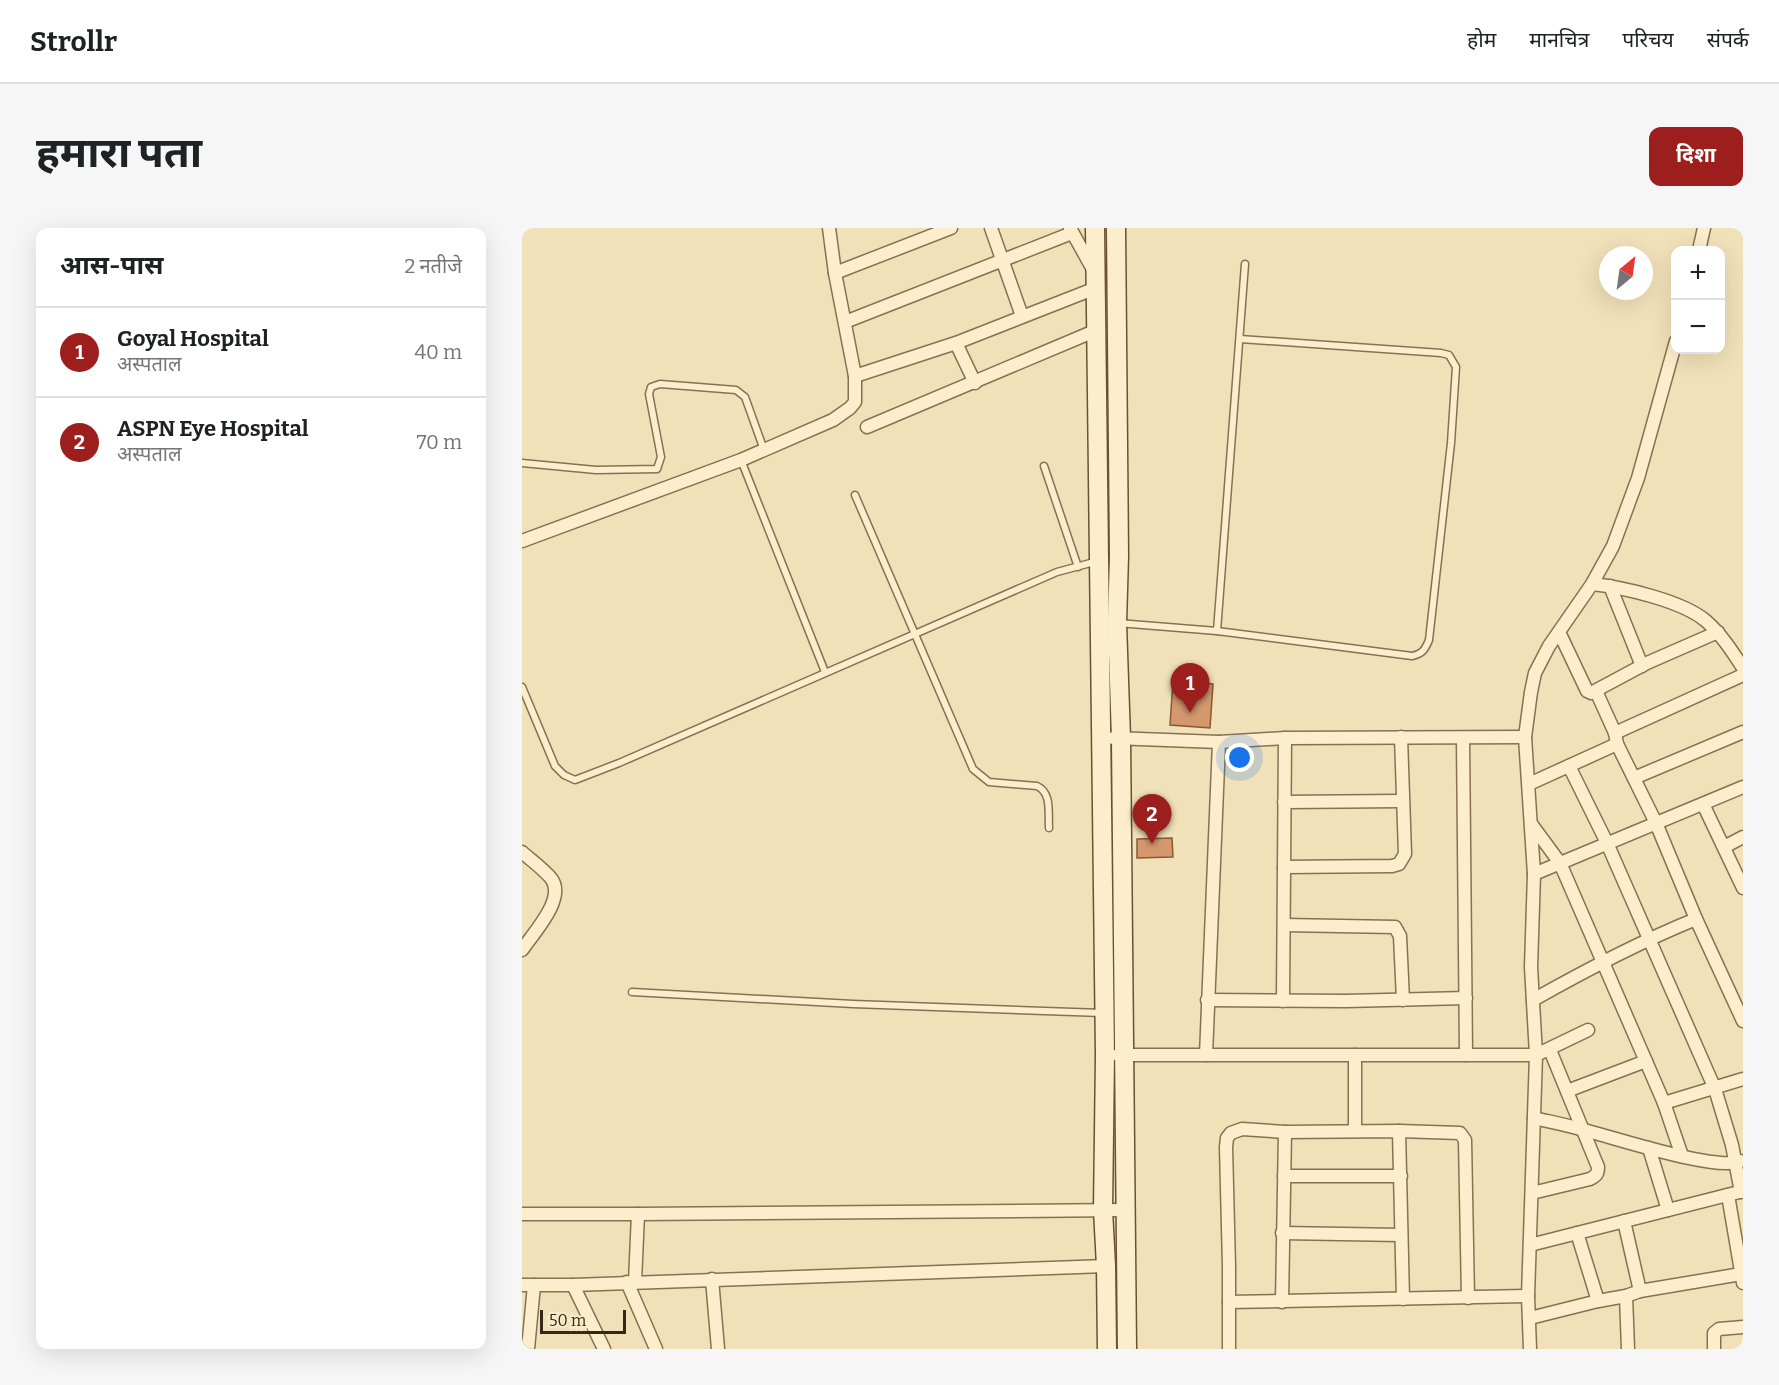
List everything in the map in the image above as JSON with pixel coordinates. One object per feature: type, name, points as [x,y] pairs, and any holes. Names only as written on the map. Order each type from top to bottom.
[{"type":"main road","points":[[1095,228],[1105,1055],[1103,1210],[1107,1342],[1127,1342],[1121,738],[1117,623],[1119,556],[1116,228]]},
{"type":"main road","points":[[1098,411],[1118,410]]},
{"type":"street","points":[[522,542],[741,460],[833,420],[850,408],[855,402],[855,376],[835,273],[830,228]]},
{"type":"street","points":[[835,273],[951,228]]},
{"type":"street","points":[[991,228],[1022,316]]},
{"type":"street","points":[[1700,246],[1704,228]]},
{"type":"street","points":[[844,322],[1002,260],[1071,230],[1097,282],[956,343],[855,376]]},
{"type":"street","points":[[867,428],[1097,330]]},
{"type":"street","points":[[956,343],[975,383]]},
{"type":"street","points":[[1530,1349],[1528,1296],[1536,1055],[1531,967],[1534,874],[1525,737],[1535,673],[1549,646],[1592,584],[1613,546],[1627,512],[1672,354]]},
{"type":"street","points":[[1592,584],[1610,586],[1678,605],[1704,619],[1718,632],[1743,668]]},
{"type":"street","points":[[1610,586],[1642,666]]},
{"type":"street","points":[[1559,632],[1587,691],[1591,693],[1642,666],[1718,632]]},
{"type":"street","points":[[1529,784],[1569,766],[1616,739],[1743,675]]},
{"type":"street","points":[[1596,691],[1743,1022]]},
{"type":"street","points":[[1634,777],[1743,732]]},
{"type":"street","points":[[1284,867],[1392,866],[1399,864],[1405,854],[1401,737]]},
{"type":"street","points":[[1100,739],[1220,742],[1285,738],[1525,737]]},
{"type":"street","points":[[1283,1001],[1285,738]]},
{"type":"street","points":[[1463,738],[1466,1055]]},
{"type":"street","points":[[1206,1055],[1220,742]]},
{"type":"street","points":[[1530,1245],[1742,1192],[1739,1162],[1715,1089],[1608,843],[1569,766]]},
{"type":"street","points":[[1534,874],[1743,787]]},
{"type":"street","points":[[1284,802],[1402,801]]},
{"type":"street","points":[[1703,804],[1743,888]]},
{"type":"street","points":[[1531,824],[1560,863],[1664,1103],[1682,1156]]},
{"type":"street","points":[[1724,847],[1743,837]]},
{"type":"street","points":[[522,852],[552,879],[557,891],[553,905],[522,950]]},
{"type":"street","points":[[1533,1000],[1649,938],[1696,919]]},
{"type":"street","points":[[1284,925],[1395,927],[1400,936],[1403,1000]]},
{"type":"street","points":[[1207,1000],[1466,998]]},
{"type":"street","points":[[1105,1055],[1536,1055],[1588,1030]]},
{"type":"street","points":[[1532,1193],[1590,1179],[1596,1176],[1598,1167],[1550,1050]]},
{"type":"street","points":[[1355,1055],[1355,1131]]},
{"type":"street","points":[[1568,1091],[1646,1061]]},
{"type":"street","points":[[1664,1103],[1743,1079]]},
{"type":"street","points":[[1534,1118],[1682,1156],[1709,1161],[1739,1162]]},
{"type":"street","points":[[1229,1349],[1226,1147],[1227,1138],[1232,1132],[1242,1129],[1285,1132],[1456,1132],[1463,1136],[1468,1298]]},
{"type":"street","points":[[1399,1131],[1403,1299]]},
{"type":"street","points":[[1282,1302],[1285,1132]]},
{"type":"street","points":[[1649,1148],[1668,1210]]},
{"type":"street","points":[[1284,1176],[1401,1176]]},
{"type":"street","points":[[1530,1318],[1640,1291],[1742,1279],[1728,1195]]},
{"type":"street","points":[[522,1214],[1125,1210]]},
{"type":"street","points":[[638,1214],[631,1282],[656,1349]]},
{"type":"street","points":[[1624,1221],[1640,1291]]},
{"type":"street","points":[[1282,1233],[1401,1235]]},
{"type":"street","points":[[1577,1233],[1598,1301]]},
{"type":"street","points":[[528,1349],[528,1285],[1106,1266]]},
{"type":"street","points":[[712,1279],[718,1349]]},
{"type":"street","points":[[573,1285],[604,1349]]},
{"type":"street","points":[[1229,1302],[1528,1296]]},
{"type":"street","points":[[1626,1296],[1628,1349]]},
{"type":"street","points":[[1714,1349],[1714,1333],[1719,1329],[1743,1327]]},
{"type":"lane","points":[[1217,632],[1245,264]]},
{"type":"lane","points":[[1117,623],[1217,632],[1412,656],[1419,655],[1425,650],[1430,640],[1451,443],[1456,367],[1449,355],[1441,352],[1240,339]]},
{"type":"lane","points":[[522,463],[596,470],[657,469],[661,457],[649,394],[651,387],[660,384],[741,392],[745,397],[764,450]]},
{"type":"lane","points":[[741,460],[825,672]]},
{"type":"lane","points":[[1044,466],[1078,567]]},
{"type":"lane","points":[[855,495],[973,769],[989,782],[1037,786],[1044,789],[1047,794],[1049,828]]},
{"type":"lane","points":[[522,687],[555,766],[564,776],[575,780],[619,763],[1057,572],[1119,556]]},
{"type":"lane","points":[[632,992],[870,1005],[1104,1014]]},
{"type":"building","points":[[1173,681],[1213,684],[1210,728],[1170,725]]},
{"type":"building","points":[[1172,838],[1173,857],[1137,858],[1137,839]]},
{"type":"place","name":"Goyal Hospital","points":[[1190,713]]},
{"type":"place","name":"ASPN Eye Hospital","points":[[1152,844]]}]
